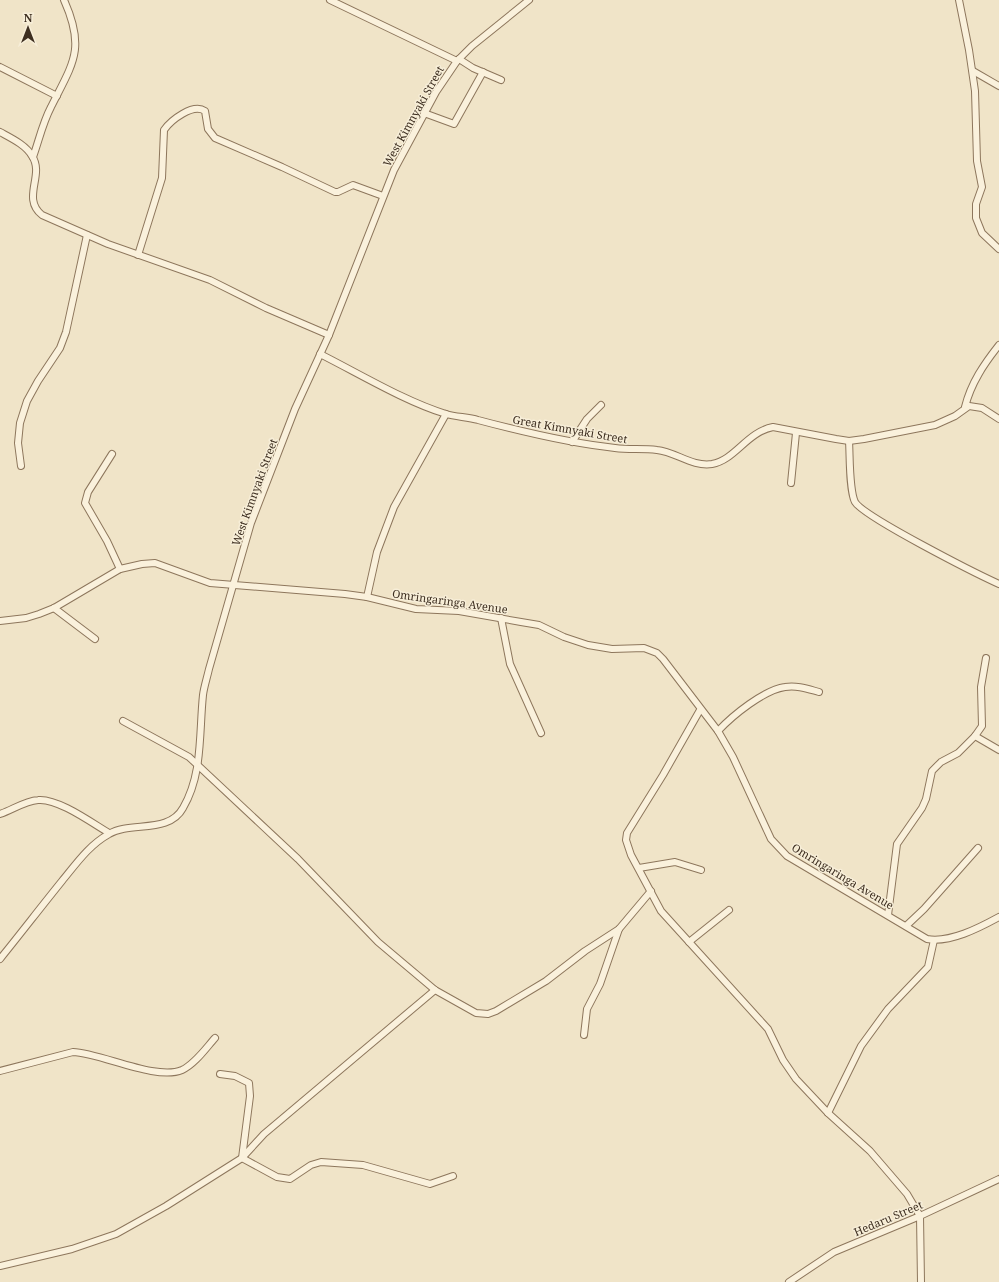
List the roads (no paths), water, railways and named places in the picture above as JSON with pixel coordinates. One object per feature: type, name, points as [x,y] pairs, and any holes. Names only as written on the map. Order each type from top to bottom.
[{"type":"street","points":[[64,0],[74,22],[76,37],[75,53],[64,85],[46,119],[33,157],[35,174],[32,197],[35,209],[42,215],[87,235],[138,255],[210,280],[272,310],[329,335]]},
{"type":"street","points":[[330,0],[501,80]]},
{"type":"street","name":"West Kimnyaki Street","points":[[0,959],[80,858],[98,841],[109,833],[119,830],[160,824],[180,814],[190,793],[198,766],[203,693],[251,523],[295,409],[329,335],[394,170],[424,113],[458,60],[529,0]]},
{"type":"street","points":[[959,0],[973,71],[977,161],[982,187],[976,204],[976,218],[982,233],[999,249]]},
{"type":"street","points":[[0,67],[57,96]]},
{"type":"street","points":[[973,71],[999,86]]},
{"type":"street","points":[[424,113],[454,124],[483,72]]},
{"type":"street","points":[[138,255],[162,178],[164,130],[175,119],[195,110],[205,111],[210,134],[224,142],[282,167],[334,192],[338,192],[353,185],[383,196]]},
{"type":"street","points":[[0,132],[22,146],[33,157]]},
{"type":"street","points":[[21,466],[18,443],[20,422],[27,401],[38,381],[60,348],[66,332],[87,235]]},
{"type":"street","points":[[999,345],[987,359],[974,381],[965,407],[978,407],[999,419]]},
{"type":"street","name":"Great Kimnyaki Street","points":[[320,354],[413,401],[446,414],[476,419],[523,433],[614,448],[659,450],[693,462],[713,464],[725,460],[744,442],[766,429],[780,428],[796,433],[849,441],[864,440],[935,425],[955,416],[965,407]]},
{"type":"street","points":[[572,442],[587,419],[601,405]]},
{"type":"street","points":[[367,597],[377,552],[394,508],[446,414]]},
{"type":"street","points":[[791,483],[796,433]]},
{"type":"street","points":[[849,441],[853,493],[858,506],[897,530],[953,561],[999,584]]},
{"type":"street","points":[[112,454],[88,492],[85,504],[107,541],[120,569]]},
{"type":"street","name":"Omringaringa Avenue","points":[[0,621],[26,618],[54,608],[120,569],[142,564],[155,563],[198,580],[234,586],[367,597],[416,609],[459,610],[538,625],[564,638],[588,645],[612,649],[644,648],[650,650],[657,653],[663,660],[700,710],[718,731],[733,757],[771,839],[778,847],[787,856],[822,877],[927,939],[934,940]]},
{"type":"street","points":[[54,608],[95,639]]},
{"type":"street","points":[[501,618],[511,667],[541,733]]},
{"type":"street","points":[[888,915],[897,844],[922,808],[926,799],[932,770],[940,762],[958,753],[975,736],[982,726],[982,686],[986,658]]},
{"type":"street","points":[[718,731],[742,709],[776,690],[795,686],[819,692]]},
{"type":"street","points":[[700,710],[663,775],[627,833],[627,846],[640,868],[661,911],[768,1029],[783,1060],[796,1079],[828,1113],[870,1151],[888,1170],[907,1194],[920,1216],[921,1282]]},
{"type":"street","points":[[123,721],[182,752],[298,859],[378,942],[435,990],[476,1013],[488,1014],[513,1002],[619,929],[651,891]]},
{"type":"street","points":[[975,736],[999,750]]},
{"type":"street","points":[[0,814],[37,800],[46,800],[64,807],[109,833]]},
{"type":"street","points":[[906,926],[924,909],[978,848]]},
{"type":"street","points":[[640,868],[675,862],[701,870]]},
{"type":"street","points":[[689,942],[729,910]]},
{"type":"street","points":[[828,1113],[861,1046],[888,1009],[928,967],[934,940],[956,935],[999,917]]},
{"type":"street","points":[[584,1035],[586,1009],[600,984],[619,929]]},
{"type":"street","points":[[0,1266],[72,1249],[116,1234],[166,1206],[242,1158],[264,1134],[435,990]]},
{"type":"street","points":[[0,1071],[73,1052],[84,1053],[126,1065],[174,1072],[183,1070],[192,1063],[216,1038]]},
{"type":"street","points":[[220,1074],[242,1078],[250,1085],[242,1158]]},
{"type":"street","points":[[242,1158],[284,1179],[295,1177],[311,1165],[321,1162],[363,1165],[430,1184],[453,1176]]},
{"type":"street","name":"Hedaru Street","points":[[789,1282],[834,1252],[920,1216],[999,1179]]}]
